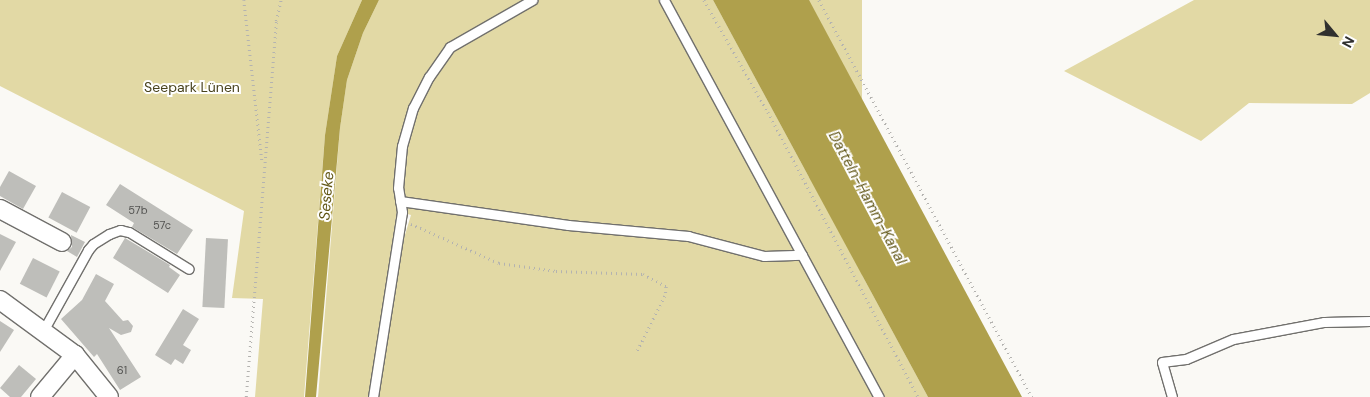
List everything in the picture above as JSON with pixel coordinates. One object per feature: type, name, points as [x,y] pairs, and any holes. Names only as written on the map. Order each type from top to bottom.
[{"type":"street","points":[[0,209],[62,242]]},
{"type":"street","points":[[0,300],[75,355],[109,397]]},
{"type":"street","points":[[40,397],[75,355]]},
{"type":"lane","points":[[373,397],[401,220],[398,188],[402,146],[413,108],[429,77],[450,47],[532,0]]},
{"type":"lane","points":[[664,0],[879,397]]},
{"type":"lane","points":[[400,201],[568,226],[688,236],[764,256],[802,255]]},
{"type":"lane","points":[[43,331],[88,250],[93,244],[109,234],[120,230],[129,232],[189,269]]},
{"type":"lane","points":[[1172,397],[1162,362],[1186,359],[1233,339],[1324,322],[1370,321]]},
{"type":"path","points":[[244,0],[263,166]]},
{"type":"path","points":[[246,397],[263,166],[276,21],[281,0]]},
{"type":"path","points":[[704,0],[768,112],[918,397]]},
{"type":"path","points":[[819,0],[1032,397]]},
{"type":"path","points":[[401,220],[499,263],[556,271],[643,274],[667,287],[665,296],[637,352]]},
{"type":"green space","name":"Seepark Lünen","points":[[0,0],[362,0],[337,56],[325,135],[304,397],[255,397],[263,299],[232,298],[244,211],[0,86]]},
{"type":"green space","points":[[379,0],[713,0],[928,397],[377,397],[404,238],[411,215],[397,211],[369,397],[318,397],[340,128],[347,80],[363,33]]},
{"type":"green space","points":[[809,0],[862,0],[862,397],[809,397]]},
{"type":"green space","points":[[1194,0],[1370,0],[1370,93],[1352,104],[1249,103],[1201,141],[1064,71]]},
{"type":"water","name":"Seseke","points":[[362,0],[379,0],[363,33],[347,80],[340,128],[316,397],[305,397],[325,135],[337,56]]},
{"type":"water","name":"Datteln-Hamm-Kanal","points":[[713,0],[809,0],[1022,397],[928,397]]},
{"type":"building","points":[[9,171],[36,186],[23,209],[0,196],[0,187]]},
{"type":"building","points":[[120,184],[193,230],[177,254],[132,227],[134,223],[106,205]]},
{"type":"building","points":[[62,192],[90,207],[77,233],[48,218]]},
{"type":"building","points":[[0,234],[16,242],[0,271]]},
{"type":"building","points":[[71,235],[85,242],[77,257],[67,251],[72,247]]},
{"type":"building","points":[[125,238],[170,265],[169,267],[180,275],[168,293],[113,258]]},
{"type":"building","points":[[206,238],[228,239],[224,308],[202,307]]},
{"type":"building","points":[[33,258],[60,272],[47,297],[20,284]]},
{"type":"building","points":[[96,274],[114,284],[105,301],[123,321],[128,320],[133,326],[131,332],[121,335],[109,328],[141,377],[120,390],[97,354],[94,357],[61,319],[82,300]]},
{"type":"building","points":[[183,309],[199,319],[183,345],[191,350],[183,364],[175,359],[171,365],[155,355]]},
{"type":"building","points":[[0,321],[14,330],[0,352]]},
{"type":"building","points":[[19,365],[36,379],[21,397],[10,397],[0,388]]}]
